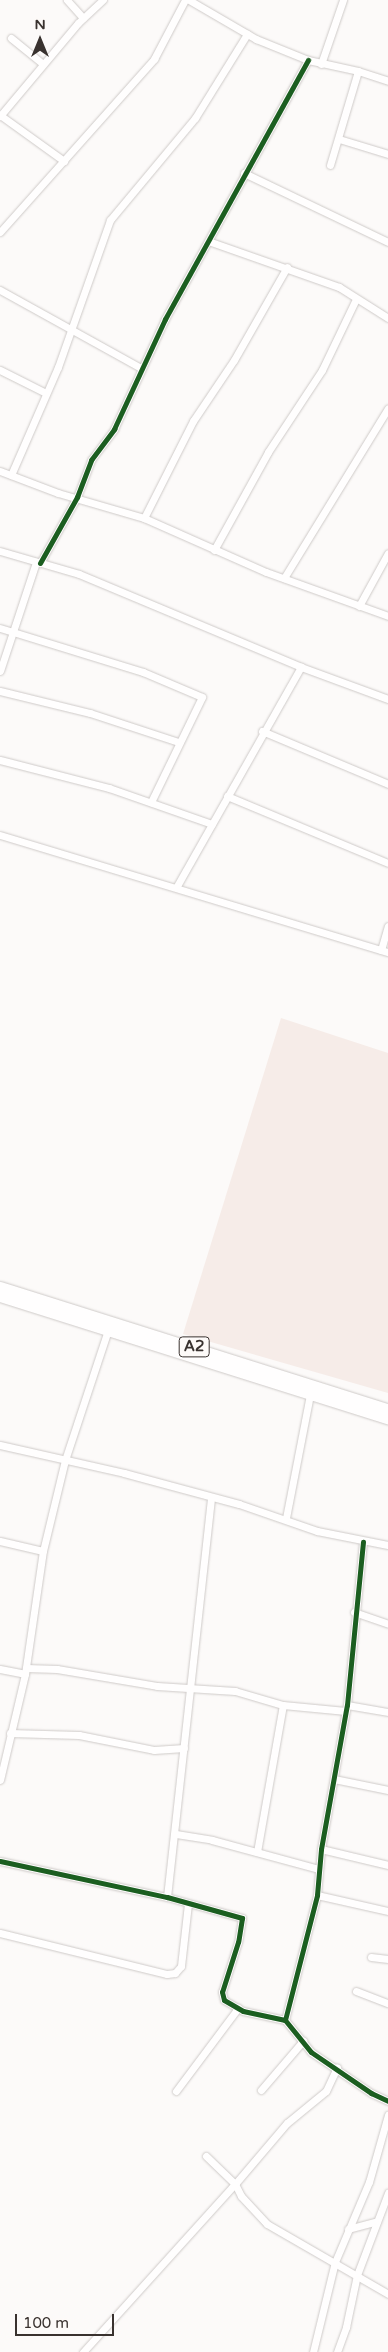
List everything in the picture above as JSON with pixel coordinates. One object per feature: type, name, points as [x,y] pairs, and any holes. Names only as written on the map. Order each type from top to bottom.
[{"type":"highway","name":"A2","points":[[0,1287],[388,1409]]},
{"type":"highway","name":"A2","points":[[0,1296],[388,1418]]},
{"type":"street","points":[[67,0],[84,18]]},
{"type":"street","points":[[64,161],[0,115],[84,18],[103,0]]},
{"type":"street","points":[[0,232],[154,59],[185,0]]},
{"type":"street","points":[[189,0],[247,34],[308,60],[387,79]]},
{"type":"street","points":[[321,64],[343,0]]},
{"type":"street","points":[[11,474],[72,329],[110,220],[195,118],[247,34]]},
{"type":"street","points":[[11,38],[43,64]]},
{"type":"street","points":[[0,669],[38,563],[77,497],[91,460],[114,429],[141,368],[211,242],[244,172],[308,60]]},
{"type":"street","points":[[330,165],[358,71]]},
{"type":"street","points":[[339,139],[388,154]]},
{"type":"street","points":[[244,172],[388,242]]},
{"type":"street","points":[[211,242],[287,267],[339,287],[388,318]]},
{"type":"street","points":[[144,518],[193,422],[239,352],[287,267]]},
{"type":"street","points":[[0,290],[141,368]]},
{"type":"street","points":[[214,550],[268,452],[322,370],[356,299]]},
{"type":"street","points":[[0,370],[46,393]]},
{"type":"street","points":[[284,578],[388,408]]},
{"type":"street","points":[[0,471],[144,518],[214,550],[388,616]]},
{"type":"street","points":[[0,551],[79,574],[301,667],[388,699]]},
{"type":"street","points":[[359,606],[388,553]]},
{"type":"street","points":[[0,628],[13,630],[143,672],[202,696],[178,742],[151,802]]},
{"type":"street","points":[[177,886],[262,731],[301,667]]},
{"type":"street","points":[[0,691],[90,713],[178,742]]},
{"type":"street","points":[[262,731],[388,784]]},
{"type":"street","points":[[0,760],[151,802],[212,824]]},
{"type":"street","points":[[227,796],[388,863]]},
{"type":"street","points":[[0,835],[177,886],[384,951],[388,926]]},
{"type":"street","points":[[0,1780],[3,1749],[10,1732],[25,1671],[43,1551],[65,1460],[108,1330]]},
{"type":"street","points":[[286,1518],[310,1394]]},
{"type":"street","points":[[0,1445],[211,1497],[286,1518],[317,1531],[363,1542],[388,1545]]},
{"type":"street","points":[[167,1897],[176,1834],[211,1497]]},
{"type":"street","points":[[0,1541],[43,1551]]},
{"type":"street","points":[[285,2020],[317,1895],[318,1870],[347,1708],[354,1612],[363,1542]]},
{"type":"street","points":[[354,1612],[388,1624]]},
{"type":"street","points":[[0,1669],[25,1671],[57,1669],[157,1686],[235,1691],[283,1705],[388,1712]]},
{"type":"street","points":[[257,1852],[283,1705]]},
{"type":"street","points":[[10,1732],[79,1735],[154,1750],[184,1748]]},
{"type":"street","points":[[334,1779],[388,1790]]},
{"type":"street","points":[[176,1834],[257,1852],[318,1870]]},
{"type":"street","points":[[322,1849],[388,1865]]},
{"type":"street","points":[[0,1861],[167,1897],[243,1919],[222,1992],[224,2000],[238,2008],[285,2020],[311,2052],[371,2092],[388,2101]]},
{"type":"street","points":[[317,1895],[388,1911]]},
{"type":"street","points":[[0,1933],[167,1974],[175,1972],[181,1966],[188,1904]]},
{"type":"street","points":[[371,1957],[388,1959]]},
{"type":"street","points":[[356,1992],[388,2003]]},
{"type":"street","points":[[176,2091],[238,2008]]},
{"type":"street","points":[[261,2090],[303,2041]]},
{"type":"street","points":[[82,2352],[235,2184],[286,2123],[326,2091],[336,2067]]},
{"type":"street","points":[[314,2351],[335,2262],[369,2182],[388,2115]]},
{"type":"street","points":[[206,2156],[235,2184],[267,2224],[388,2294]]},
{"type":"street","points":[[336,2352],[357,2275],[375,2222],[388,2193]]},
{"type":"street","points":[[348,2229],[375,2222]]},
{"type":"shaded area","points":[[281,1018],[388,1053],[388,1393],[183,1334]]},
{"type":"cycle path","points":[[40,563],[77,497],[91,460],[114,429],[165,319],[308,60]]},
{"type":"cycle path","points":[[285,2020],[317,1895],[321,1849],[347,1705],[363,1542]]},
{"type":"cycle path","points":[[0,1861],[167,1897],[242,1918],[238,1942],[222,1992],[224,2000],[243,2011],[285,2020],[311,2052],[371,2093],[388,2101]]}]
